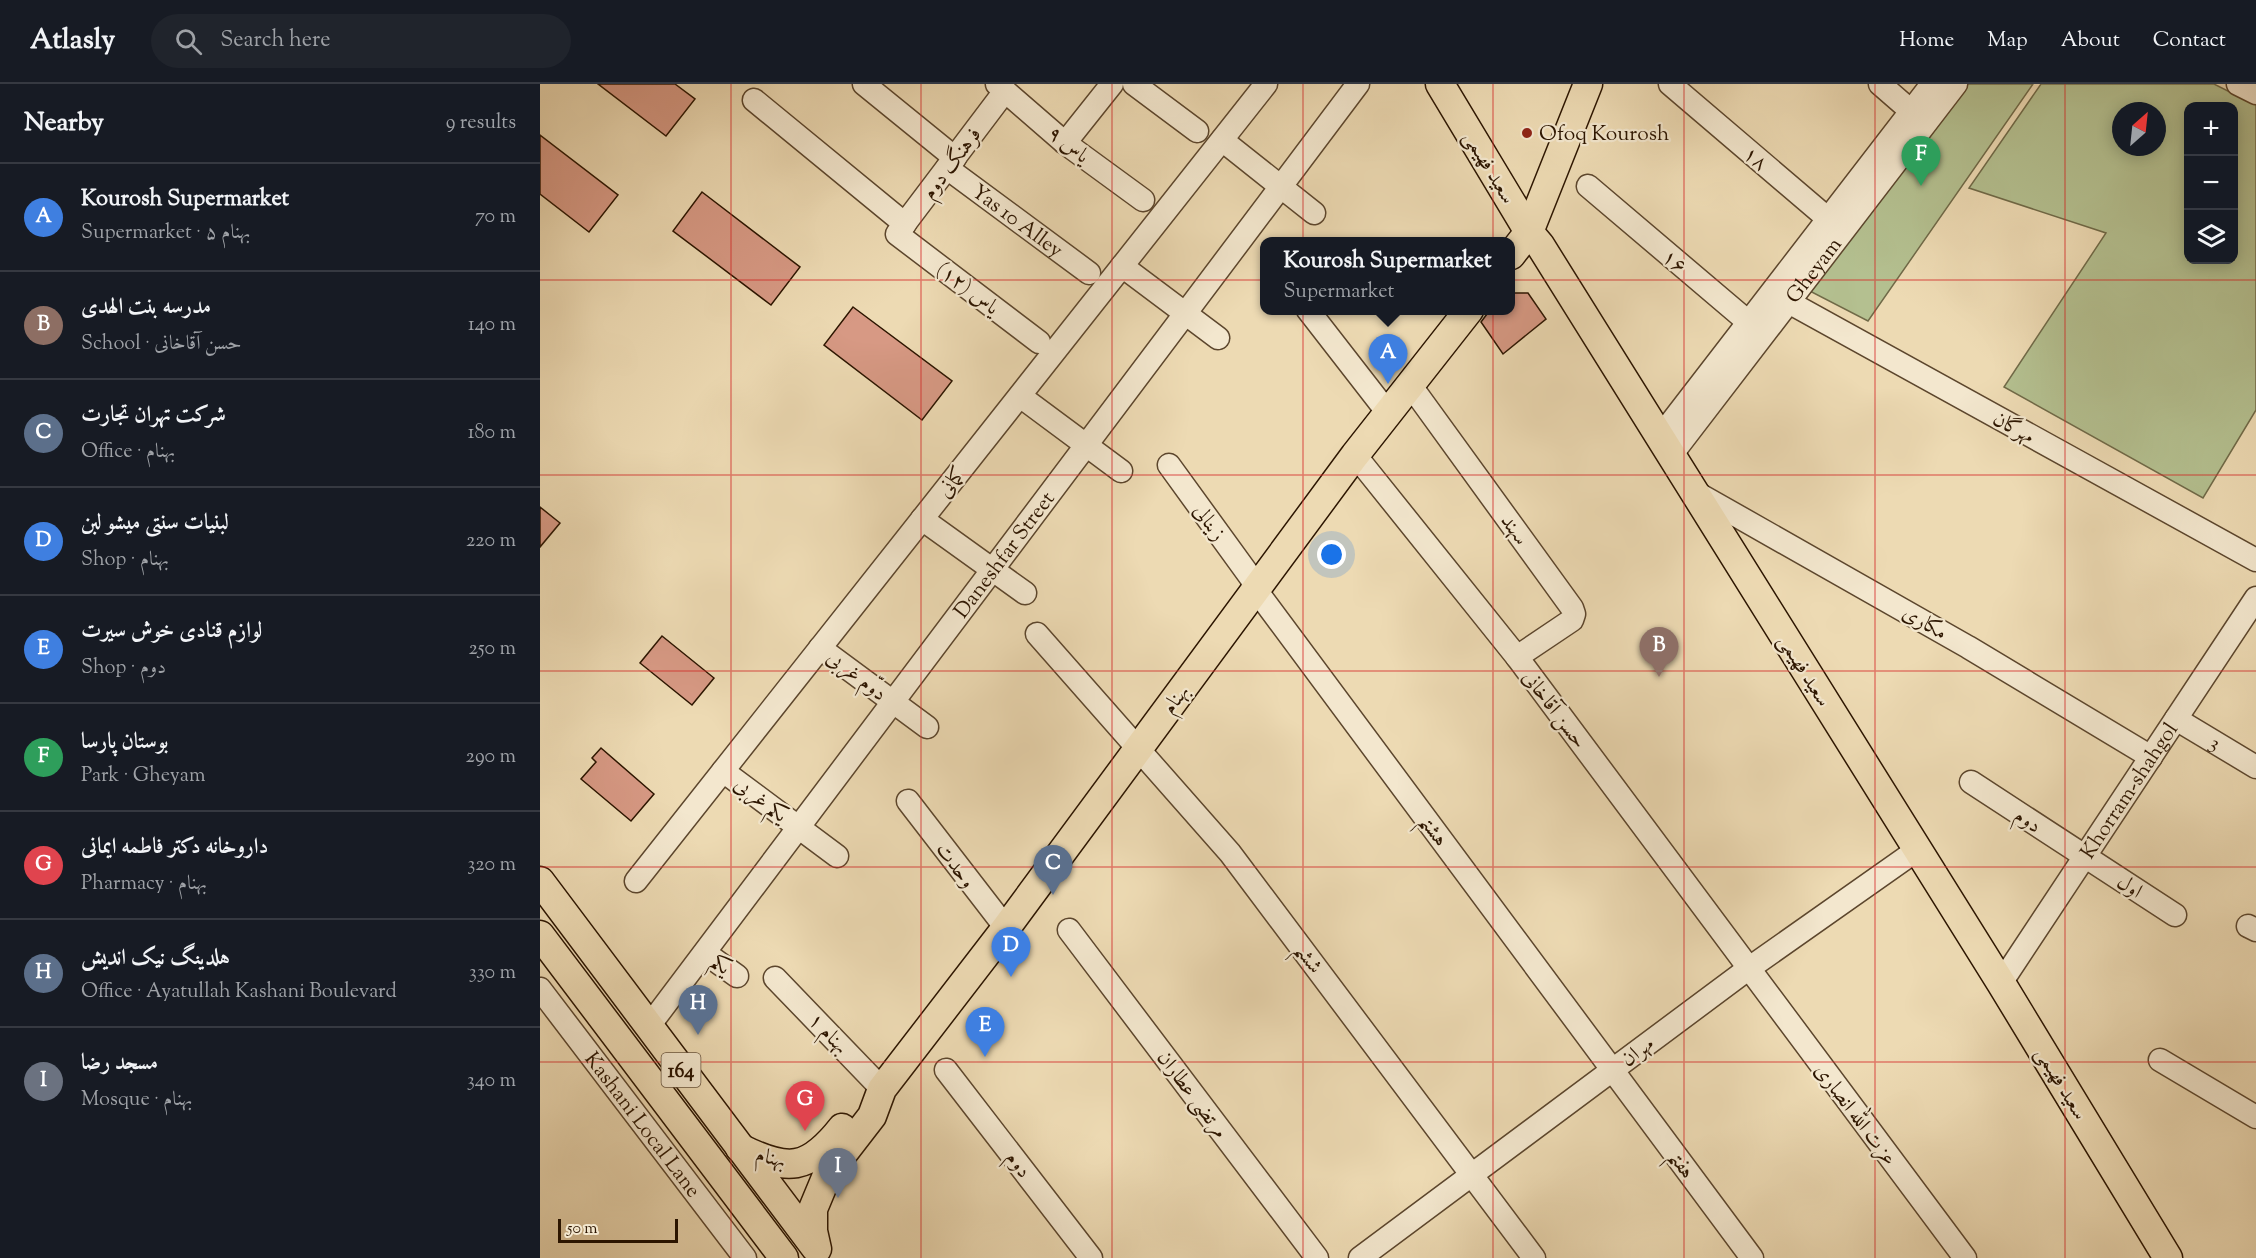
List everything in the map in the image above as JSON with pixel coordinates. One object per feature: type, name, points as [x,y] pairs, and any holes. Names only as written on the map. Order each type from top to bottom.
[{"type":"main road","name":"سعید فهیمی","points":[[1440,84],[1529,232],[1540,245],[2001,983],[2168,1258]]},
{"type":"main road","points":[[1515,250],[1529,232],[1588,84]]},
{"type":"main road","name":"بهنام","points":[[820,1254],[813,1231],[813,1209],[819,1167],[872,1116],[882,1089],[1006,928],[1138,750],[1253,584],[1465,315]]},
{"type":"main road","name":"164","points":[[540,881],[820,1254]]},
{"type":"main road","name":"164","points":[[540,935],[784,1258]]},
{"type":"main road","name":"بهنام","points":[[738,1147],[780,1164],[819,1167]]},
{"type":"street","name":"Yas 10 Alley","points":[[864,84],[951,163],[1089,273]]},
{"type":"street","points":[[1065,142],[1112,84]]},
{"type":"street","points":[[1134,84],[1197,131]]},
{"type":"street","name":"کمانی","points":[[636,880],[1266,84]]},
{"type":"street","name":"Daneshfar Street","points":[[649,1026],[1282,188],[1358,84]]},
{"type":"street","name":"۱۸","points":[[1670,84],[1836,225]]},
{"type":"street","points":[[1880,84],[1911,111]]},
{"type":"street","name":"Gheyam","points":[[1836,225],[1911,111],[1932,84]]},
{"type":"street","name":"Gheyam","points":[[1666,446],[1836,225],[1956,84]]},
{"type":"street","points":[[2238,84],[2256,93]]},
{"type":"street","name":"فرهنگ دوم","points":[[901,229],[951,163],[1001,87]]},
{"type":"street","name":"یاس ۹","points":[[1001,87],[1065,142],[1143,200]]},
{"type":"street","name":"یاس (۱۲)","points":[[754,100],[901,229],[1039,342]]},
{"type":"street","points":[[1222,140],[1314,213]]},
{"type":"street","name":"۱۶","points":[[1588,186],[1756,329]]},
{"type":"street","points":[[1122,266],[1218,338]]},
{"type":"street","name":"مهرگان","points":[[1780,298],[2256,560]]},
{"type":"street","points":[[1312,315],[1381,404],[1390,411]]},
{"type":"street","name":"سهند","points":[[1411,386],[1572,608],[1574,614],[1572,620],[1517,657]]},
{"type":"street","points":[[1020,396],[1121,471]]},
{"type":"street","name":"حسن آقاخانی","points":[[1355,455],[1517,657],[1748,969]]},
{"type":"street","name":"زینالی","points":[[1169,465],[1253,584]]},
{"type":"street","name":"مکاری","points":[[1695,492],[1968,646],[2151,757]]},
{"type":"street","points":[[922,519],[1025,593]]},
{"type":"street","name":"هشتم","points":[[1253,584],[1612,1070]]},
{"type":"street","name":"Khorram-shahgol","points":[[2001,983],[2256,598]]},
{"type":"street","name":"ششم","points":[[1037,634],[1230,854],[1534,1258]]},
{"type":"street","name":"دوّم غربی","points":[[820,648],[927,727]]},
{"type":"street","name":"3","points":[[2176,719],[2256,767]]},
{"type":"street","name":"یکم غربی","points":[[723,771],[837,856]]},
{"type":"street","name":"دوم","points":[[1971,782],[2085,857]]},
{"type":"street","name":"وحدت","points":[[908,801],[1006,928]]},
{"type":"street","name":"مهران","points":[[1360,1258],[1748,969],[1917,850]]},
{"type":"street","name":"اول","points":[[2085,857],[2175,915]]},
{"type":"street","name":"مرتضی عطاران","points":[[1069,930],[1317,1258]]},
{"type":"street","name":"یکم","points":[[705,953],[737,976]]},
{"type":"street","name":"عزت الله انصاری","points":[[1748,969],[1965,1258]]},
{"type":"street","name":"بهنام ۱","points":[[775,978],[882,1089]]},
{"type":"street","name":"Kashani Local Lane","points":[[540,989],[744,1258]]},
{"type":"street","points":[[2160,1060],[2256,1117]]},
{"type":"street","name":"هفتم","points":[[1612,1070],[1752,1258]]},
{"type":"street","name":"دوم","points":[[946,1071],[1092,1258]]},
{"type":"green space","points":[[1958,84],[2033,84],[1868,321],[1802,287]]},
{"type":"green space","points":[[2041,84],[2214,84],[2256,105],[2256,410],[2203,498],[2004,387],[2106,233],[1969,188]]},
{"type":"building","points":[[598,84],[675,84],[695,99],[666,136]]},
{"type":"building","points":[[540,135],[618,195],[589,232],[540,194]]},
{"type":"building","points":[[702,192],[800,267],[771,305],[673,231]]},
{"type":"building","points":[[1515,293],[1528,293],[1546,319],[1503,354],[1481,322],[1486,315],[1515,315]]},
{"type":"building","points":[[853,307],[952,381],[922,420],[824,345]]},
{"type":"building","points":[[540,507],[560,523],[540,547]]},
{"type":"building","points":[[662,636],[714,678],[692,705],[640,663]]},
{"type":"building","points":[[601,748],[654,794],[631,821],[581,779],[596,762],[592,758]]},
{"type":"place","name":"Ofoq Kourosh","points":[[1527,133]]},
{"type":"place","name":"بوستان پارسا","points":[[1921,186]]},
{"type":"place","name":"Kourosh Supermarket","points":[[1388,384]]},
{"type":"place","name":"مدرسه بنت الهدی","points":[[1659,677]]},
{"type":"place","name":"شرکت تهران تجارت","points":[[1053,895]]},
{"type":"place","name":"لبنیات سنتی میشو لبن","points":[[1011,977]]},
{"type":"place","name":"هلدینگ نیک اندیش","points":[[698,1035]]},
{"type":"place","name":"لوازم قنادی خوش سیرت","points":[[985,1057]]},
{"type":"place","name":"داروخانه دکتر فاطمه ایمانی","points":[[805,1131]]},
{"type":"place","name":"مسجد رضا","points":[[838,1198]]}]
